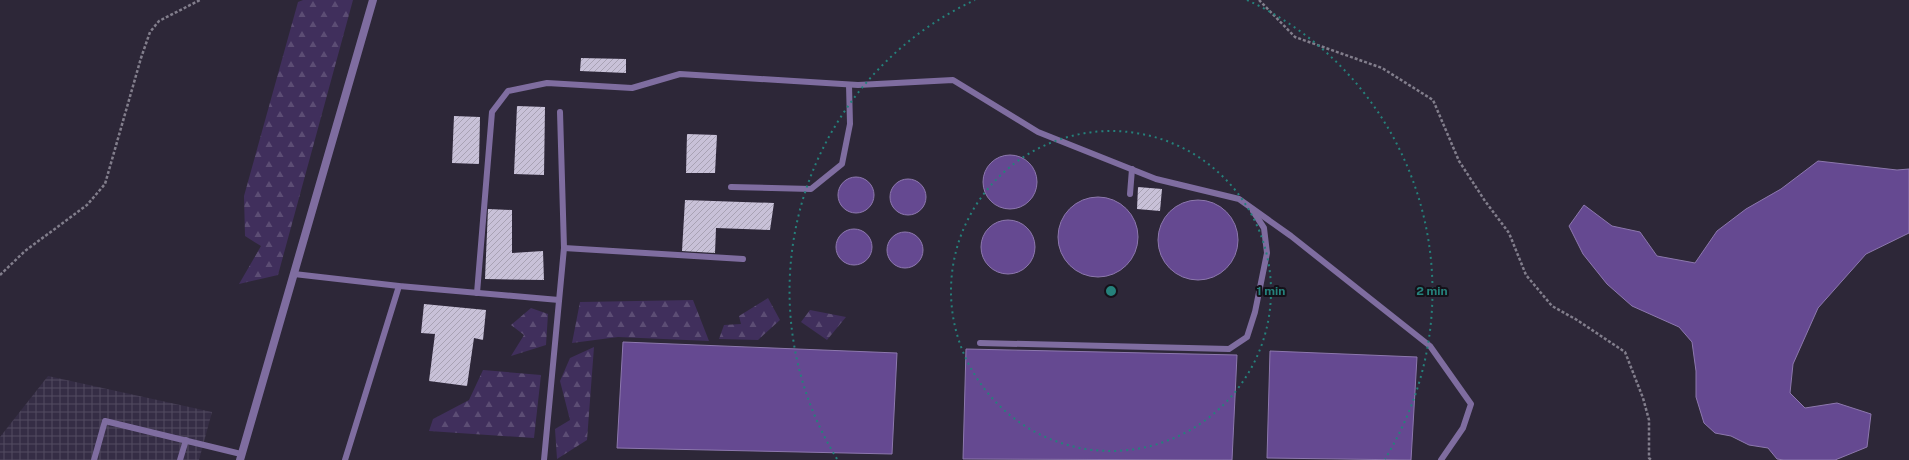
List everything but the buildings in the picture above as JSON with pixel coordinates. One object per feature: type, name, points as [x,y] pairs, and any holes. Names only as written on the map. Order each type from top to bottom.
[{"type":"street","points":[[241,457],[373,0]]},
{"type":"lane","points":[[477,293],[492,112],[508,91],[547,83],[632,88],[680,74],[849,85],[953,80],[1038,132],[1156,179],[1239,199],[1291,236],[1430,346],[1471,404],[1463,428],[1440,460]]},
{"type":"lane","points":[[731,188],[811,189],[842,164],[850,124],[849,85]]},
{"type":"lane","points":[[544,460],[564,248],[560,112]]},
{"type":"lane","points":[[1130,194],[1132,169]]},
{"type":"lane","points":[[980,343],[1229,349],[1247,337],[1255,312],[1267,253],[1264,228],[1252,208]]},
{"type":"lane","points":[[564,248],[743,259]]},
{"type":"lane","points":[[294,274],[399,286],[559,300]]},
{"type":"lane","points":[[345,460],[399,286]]},
{"type":"lane","points":[[94,460],[105,421],[186,440],[241,457]]},
{"type":"lane","points":[[180,460],[186,440]]},
{"type":"path","points":[[0,275],[25,251],[87,205],[105,184],[141,58],[150,32],[159,21],[200,0]]},
{"type":"path","points":[[1259,0],[1295,37],[1382,68],[1433,100],[1459,161],[1485,201],[1510,233],[1526,275],[1552,306],[1577,320],[1625,352],[1643,398],[1648,420],[1649,458],[1651,460]]},
{"type":"shaded area","points":[[1010,155],[1020,157],[1029,163],[1035,172],[1037,182],[1035,192],[1029,201],[1020,207],[1010,209],[1000,207],[991,201],[985,192],[983,182],[985,172],[991,163],[1000,157]]},
{"type":"shaded area","points":[[1818,161],[1897,170],[1909,169],[1909,233],[1866,254],[1818,308],[1793,364],[1790,393],[1805,408],[1837,403],[1871,414],[1867,447],[1835,460],[1784,460],[1777,459],[1768,448],[1749,445],[1731,436],[1715,433],[1704,423],[1696,397],[1696,371],[1692,342],[1679,327],[1632,306],[1607,284],[1583,254],[1569,226],[1584,205],[1612,226],[1640,232],[1657,256],[1695,263],[1717,231],[1746,209],[1781,189]]},
{"type":"shaded area","points":[[856,177],[869,182],[874,195],[869,208],[856,213],[843,208],[838,195],[843,182]]},
{"type":"shaded area","points":[[908,179],[921,184],[926,197],[921,210],[908,215],[895,210],[890,197],[895,184]]},
{"type":"shaded area","points":[[1098,197],[1113,200],[1126,209],[1135,222],[1138,237],[1135,252],[1126,265],[1113,274],[1098,277],[1083,274],[1070,265],[1061,252],[1058,237],[1061,222],[1070,209],[1083,200]]},
{"type":"shaded area","points":[[1198,200],[1213,203],[1226,212],[1235,225],[1238,240],[1235,255],[1226,268],[1213,277],[1198,280],[1183,277],[1170,268],[1161,255],[1158,240],[1161,225],[1170,212],[1183,203]]},
{"type":"shaded area","points":[[1008,220],[1018,222],[1027,228],[1033,237],[1035,247],[1033,257],[1027,266],[1018,272],[1008,274],[998,272],[989,266],[983,257],[981,247],[983,237],[989,228],[998,222]]},
{"type":"shaded area","points":[[854,229],[867,234],[872,247],[867,260],[854,265],[841,260],[836,247],[841,234]]},
{"type":"shaded area","points":[[905,232],[918,237],[923,250],[918,263],[905,268],[892,263],[887,250],[892,237]]},
{"type":"shaded area","points":[[623,342],[897,353],[892,454],[617,448]]},
{"type":"shaded area","points":[[966,349],[1237,355],[1232,460],[963,459]]},
{"type":"shaded area","points":[[1270,351],[1417,357],[1411,460],[1267,458]]},
{"type":"shaded area","points":[[48,376],[212,412],[199,460],[0,460],[0,437]]},
{"type":"green space","points":[[303,0],[353,0],[278,275],[239,284],[261,246],[245,236],[244,196],[298,2]]},
{"type":"green space","points":[[768,298],[780,320],[758,340],[719,339],[724,325],[741,324],[739,316]]},
{"type":"green space","points":[[693,300],[709,341],[618,337],[572,343],[580,302]]},
{"type":"green space","points":[[531,308],[548,314],[546,345],[511,356],[524,335],[511,325]]},
{"type":"green space","points":[[810,310],[846,317],[827,340],[801,322]]},
{"type":"green space","points":[[594,347],[587,440],[557,459],[555,429],[570,420],[560,381],[570,358]]},
{"type":"green space","points":[[483,370],[541,375],[534,438],[429,431],[433,419],[469,400]]}]
